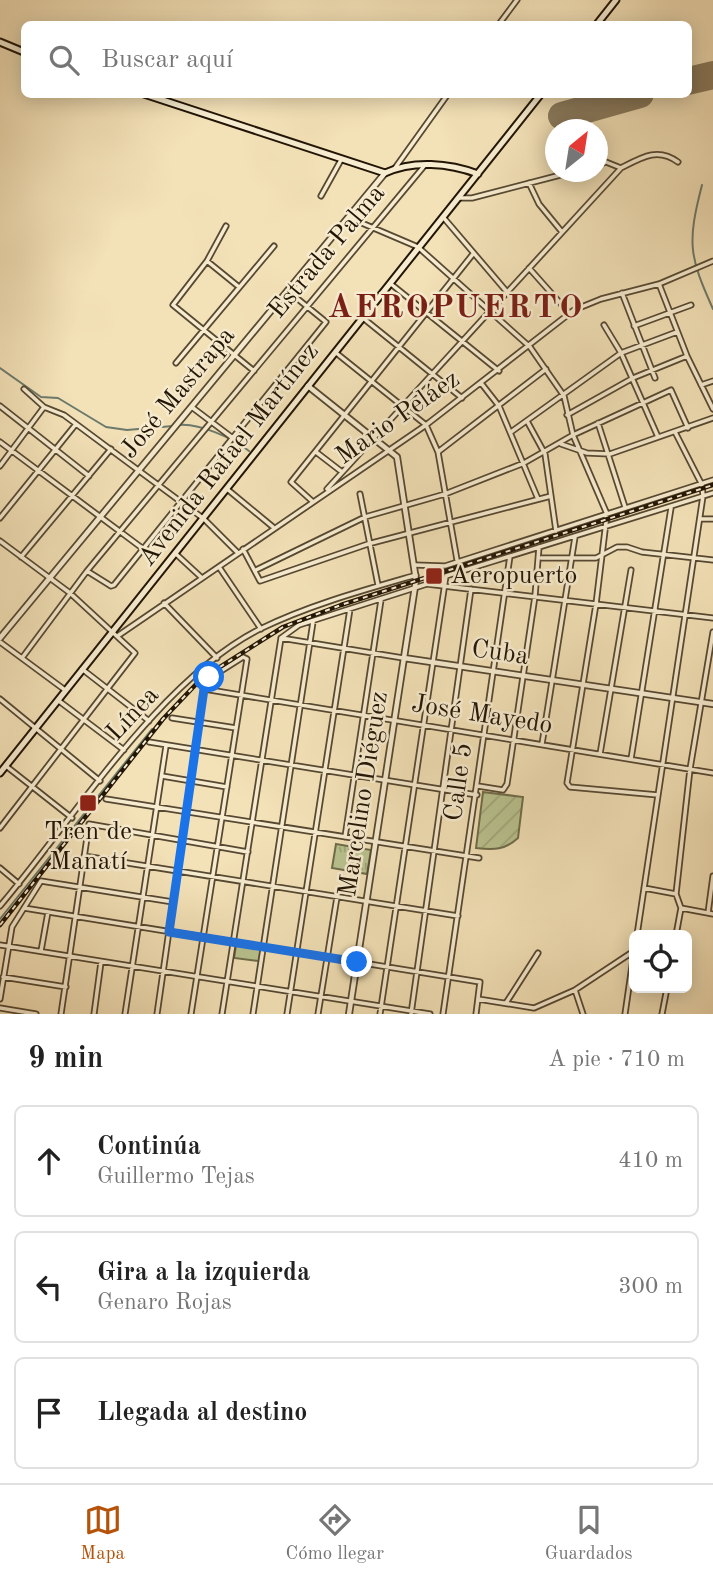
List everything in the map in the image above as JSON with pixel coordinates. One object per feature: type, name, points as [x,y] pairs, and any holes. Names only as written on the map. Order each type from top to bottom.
[{"type":"main road","points":[[599,21],[616,0]]},
{"type":"main road","points":[[0,42],[21,51]]},
{"type":"main road","points":[[156,98],[385,173],[394,169],[425,165],[456,167],[478,174]]},
{"type":"main road","name":"Avenida Rafael Martínez","points":[[0,773],[57,699],[116,633],[390,282],[538,98]]},
{"type":"street","points":[[501,21],[517,0]]},
{"type":"street","points":[[394,169],[444,98]]},
{"type":"street","points":[[325,492],[621,168],[650,153],[668,154],[678,162]]},
{"type":"street","points":[[321,196],[341,160]]},
{"type":"street","points":[[608,163],[621,168]]},
{"type":"street","name":"Estrada Palma","points":[[22,658],[120,531],[161,486],[425,165]]},
{"type":"street","name":"José Mastrapa","points":[[0,640],[48,577],[193,408],[385,173]]},
{"type":"street","points":[[458,198],[472,198],[545,179]]},
{"type":"street","points":[[528,183],[539,204],[562,232]]},
{"type":"street","points":[[443,217],[507,292]]},
{"type":"street","points":[[350,218],[418,247],[530,347],[564,396],[573,435],[607,514],[596,604],[567,783],[570,787],[658,794]]},
{"type":"street","points":[[226,226],[207,261],[173,305],[254,371]]},
{"type":"street","points":[[176,363],[274,246]]},
{"type":"street","points":[[313,501],[291,482],[474,254]]},
{"type":"street","points":[[207,261],[239,287]]},
{"type":"street","name":"Mario Peláez","points":[[116,633],[392,450],[499,371],[570,313],[622,293],[659,284],[713,261]]},
{"type":"street","points":[[529,268],[570,313]]},
{"type":"street","points":[[390,282],[499,371]]},
{"type":"street","points":[[659,284],[687,356],[713,409]]},
{"type":"street","points":[[88,571],[111,586],[114,585],[326,322],[288,291]]},
{"type":"street","points":[[622,293],[655,378]]},
{"type":"street","points":[[633,326],[691,305]]},
{"type":"street","points":[[362,318],[462,398]]},
{"type":"street","points":[[604,325],[633,378],[658,437]]},
{"type":"street","points":[[511,432],[621,354],[677,331]]},
{"type":"street","points":[[335,352],[426,425],[438,452],[457,561]]},
{"type":"street","points":[[567,415],[633,378],[687,356]]},
{"type":"street","points":[[438,452],[546,369]]},
{"type":"street","points":[[701,386],[713,381]]},
{"type":"street","points":[[481,383],[499,406],[538,499]]},
{"type":"street","points":[[308,386],[392,450]]},
{"type":"street","points":[[24,389],[43,409],[64,415],[182,501],[238,553]]},
{"type":"street","points":[[256,570],[365,517],[445,494],[545,454],[573,435],[671,390],[688,428]]},
{"type":"street","points":[[0,406],[89,476]]},
{"type":"street","points":[[193,408],[234,439]]},
{"type":"street","points":[[0,466],[43,409]]},
{"type":"street","points":[[561,444],[580,452],[610,454],[713,418]]},
{"type":"street","points":[[527,421],[545,454],[556,531]]},
{"type":"street","points":[[0,518],[76,424]]},
{"type":"street","points":[[598,424],[610,454],[625,508]]},
{"type":"street","points":[[638,930],[703,496],[702,485],[675,432]]},
{"type":"street","points":[[0,442],[142,548]]},
{"type":"street","points":[[21,557],[111,449]]},
{"type":"street","name":"Marcelino Diéguez","points":[[349,1014],[416,577],[403,505],[401,468],[392,450]]},
{"type":"street","points":[[315,452],[342,472]]},
{"type":"street","points":[[697,476],[712,481]]},
{"type":"street","points":[[415,565],[445,566],[712,481]]},
{"type":"street","points":[[227,489],[274,527]]},
{"type":"street","points":[[380,1014],[446,576],[713,493]]},
{"type":"street","points":[[360,494],[368,544],[379,585]]},
{"type":"street","points":[[243,549],[260,581],[368,544],[551,496]]},
{"type":"street","points":[[631,758],[671,507]]},
{"type":"street","points":[[699,519],[713,519]]},
{"type":"street","points":[[542,744],[575,537]]},
{"type":"street","points":[[0,541],[70,593],[134,650],[135,656],[0,828]]},
{"type":"street","points":[[478,786],[505,788],[540,547]]},
{"type":"street","points":[[540,558],[596,558],[618,547],[627,547],[664,555],[713,560]]},
{"type":"street","points":[[176,554],[202,578]]},
{"type":"street","name":"Calle 5","points":[[443,1014],[510,555]]},
{"type":"street","points":[[219,566],[261,629]]},
{"type":"street","points":[[600,754],[631,570]]},
{"type":"street","name":"Línea","points":[[0,906],[149,721],[217,658],[261,629],[379,585],[416,577]]},
{"type":"street","points":[[222,1014],[281,638],[299,625],[427,584],[713,618]]},
{"type":"street","points":[[411,1012],[471,589]]},
{"type":"street","points":[[345,837],[381,600]]},
{"type":"street","points":[[164,603],[217,658]]},
{"type":"street","points":[[287,1014],[350,609]]},
{"type":"street","points":[[253,1014],[313,622]]},
{"type":"street","points":[[677,930],[681,908],[676,894],[690,769],[713,632]]},
{"type":"street","name":"Cuba","points":[[281,638],[713,704]]},
{"type":"street","points":[[0,640],[65,690]]},
{"type":"street","points":[[157,1014],[205,681],[240,658],[247,659],[191,1014]]},
{"type":"street","points":[[82,669],[149,721]]},
{"type":"street","name":"José Mayedo","points":[[204,689],[713,773]]},
{"type":"street","points":[[0,699],[100,781]]},
{"type":"street","points":[[57,699],[124,750]]},
{"type":"street","points":[[172,718],[236,728]]},
{"type":"street","points":[[149,742],[477,794]]},
{"type":"street","points":[[125,1014],[166,746]]},
{"type":"street","points":[[0,761],[72,818]]},
{"type":"street","points":[[162,776],[227,787]]},
{"type":"street","points":[[106,799],[479,858]]},
{"type":"street","points":[[61,1014],[89,824],[248,852]]},
{"type":"street","points":[[85,856],[458,916]]},
{"type":"street","points":[[0,868],[19,884]]},
{"type":"street","points":[[681,908],[710,913],[713,876]]},
{"type":"street","points":[[0,999],[12,927],[41,881],[173,902]]},
{"type":"street","points":[[644,888],[676,894]]},
{"type":"street","points":[[318,1014],[337,897]]},
{"type":"street","points":[[24,908],[480,982],[476,1014]]},
{"type":"street","points":[[41,952],[48,912]]},
{"type":"street","points":[[0,945],[430,1014]]},
{"type":"street","points":[[506,1003],[538,953]]},
{"type":"street","points":[[478,999],[534,1007],[575,990],[629,954]]},
{"type":"street","points":[[94,1014],[101,962]]},
{"type":"street","points":[[3,976],[66,987]]},
{"type":"street","points":[[625,1014],[629,986]]},
{"type":"street","points":[[575,990],[583,1014]]},
{"type":"street","points":[[662,1014],[666,993]]},
{"type":"street","points":[[0,1008],[36,1014]]},
{"type":"green space","points":[[483,792],[523,797],[518,838],[504,847],[476,848]]},
{"type":"green space","points":[[336,844],[371,850],[367,874],[332,868]]},
{"type":"green space","points":[[236,945],[261,949],[259,961],[234,958]]},
{"type":"waterway","points":[[702,185],[694,221],[693,249],[699,275],[713,309]]},
{"type":"waterway","points":[[0,368],[41,397],[58,398],[106,427],[127,430],[173,426]]},
{"type":"waterway","points":[[179,425],[196,426],[216,432],[249,451]]},
{"type":"waterway","points":[[0,919],[152,729]]},
{"type":"runway","points":[[692,80],[713,75]]},
{"type":"runway","points":[[562,116],[626,98]]},
{"type":"railway","points":[[0,925],[163,719],[201,679],[283,627],[341,605],[713,485]]},
{"type":"place","name":"Aeropuerto","points":[[434,576]]},
{"type":"place","name":"Tren de Manatí","points":[[88,803]]},
{"type":"district","name":"AEROPUERTO","points":[[456,308]]},
{"type":"route","points":[[209,677],[205,681],[169,932],[357,962]]}]
